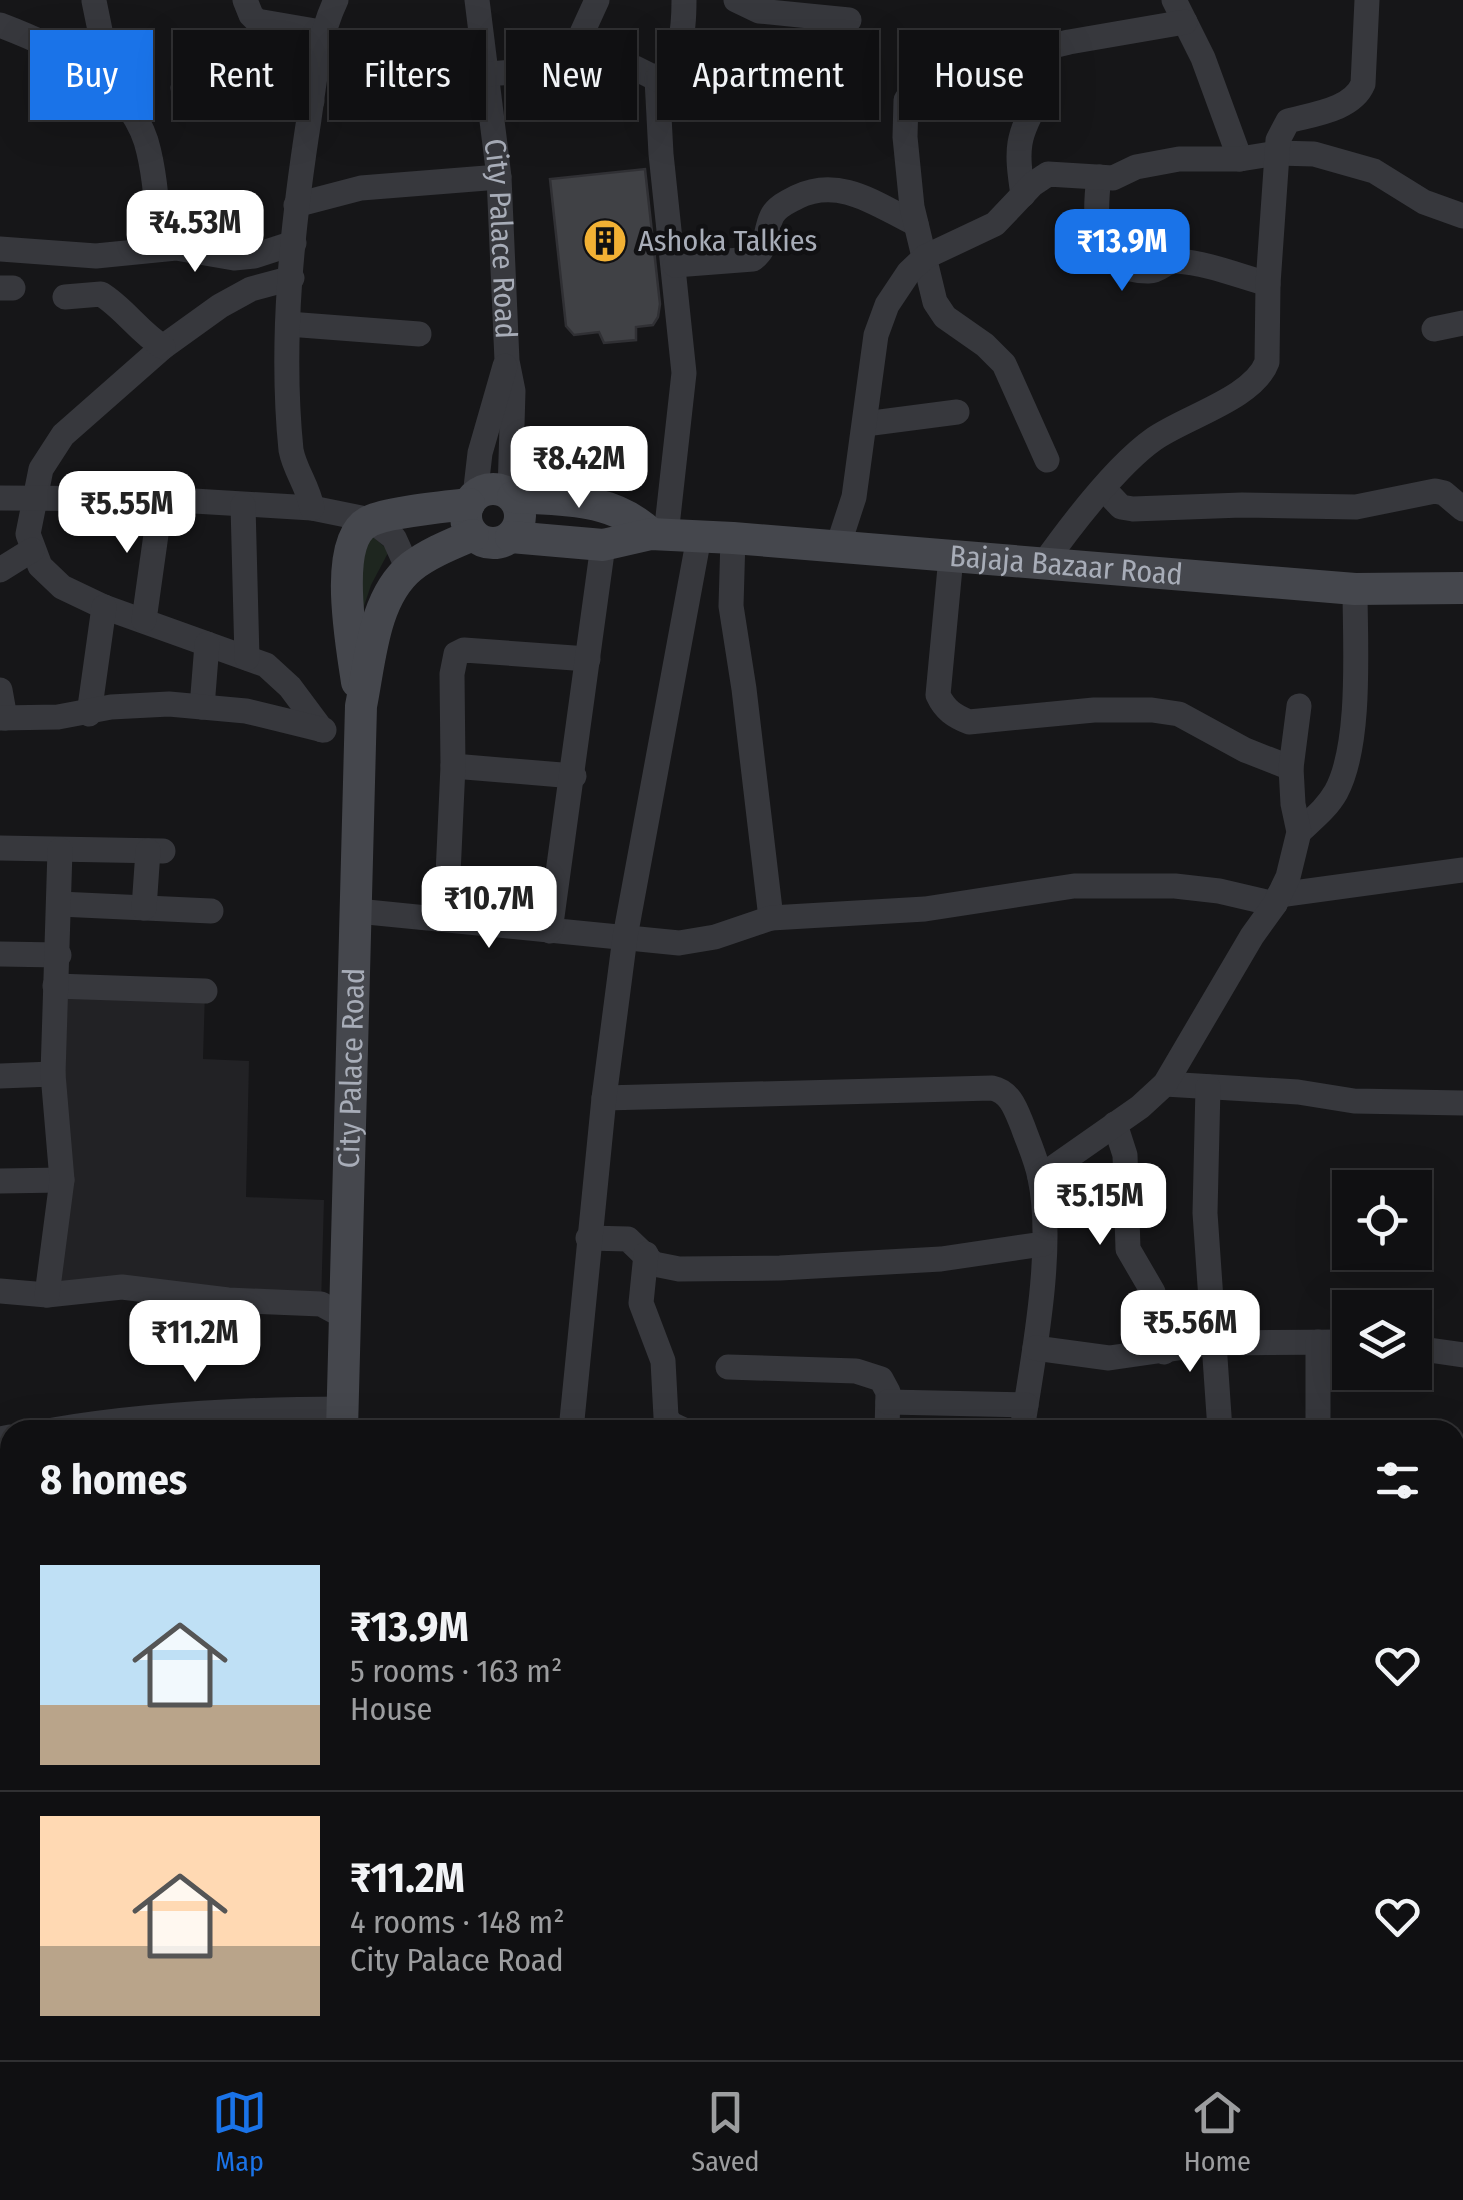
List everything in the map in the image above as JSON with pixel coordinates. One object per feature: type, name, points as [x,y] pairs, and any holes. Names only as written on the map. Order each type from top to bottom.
[{"type":"street","points":[[74,0],[112,0]]},
{"type":"street","points":[[245,0],[257,21],[322,32]]},
{"type":"street","points":[[312,508],[308,487],[291,450],[288,324],[296,205],[322,32],[336,0]]},
{"type":"street","points":[[583,30],[597,0]]},
{"type":"street","points":[[682,30],[684,0]]},
{"type":"street","points":[[736,0],[759,11],[849,20]]},
{"type":"street","points":[[1042,566],[1069,528],[1134,456],[1156,438],[1223,402],[1264,372],[1278,140],[1288,122],[1338,106],[1359,94],[1363,84],[1367,0]]},
{"type":"street","points":[[94,1],[100,30]]},
{"type":"street","name":"City Palace Road","points":[[476,1],[499,177],[507,361],[513,391],[511,496]]},
{"type":"street","points":[[1047,460],[1004,364],[996,353],[944,317],[934,302],[906,158],[904,108],[916,84],[938,73],[1180,11],[1212,80],[1240,159]]},
{"type":"street","points":[[0,26],[30,40]]},
{"type":"street","points":[[488,74],[506,73]]},
{"type":"street","points":[[136,120],[143,134],[155,191],[160,248]]},
{"type":"street","points":[[572,1420],[588,1238],[672,536],[684,373],[660,120]]},
{"type":"street","points":[[1022,196],[1017,159],[1021,129],[1026,120]]},
{"type":"street","points":[[836,549],[854,497],[876,336],[896,290],[925,256],[994,224],[1048,174],[1114,178],[1136,167],[1180,159],[1314,154],[1374,171],[1424,202],[1463,216]]},
{"type":"street","points":[[296,205],[361,188],[499,177]]},
{"type":"street","points":[[1099,177],[1094,218],[1102,244],[1114,260],[1146,271],[1169,261],[1189,262],[1268,284]]},
{"type":"street","points":[[675,265],[753,259],[764,248],[772,216],[778,208],[820,189],[848,190],[916,224]]},
{"type":"street","points":[[0,249],[96,256],[160,248],[188,249],[234,258],[294,243]]},
{"type":"street","points":[[205,316],[234,258]]},
{"type":"street","points":[[292,278],[240,294],[205,316],[163,347],[54,445],[41,469],[28,534],[32,550],[50,579],[104,607],[266,665],[322,730]]},
{"type":"street","points":[[65,297],[101,294],[138,330],[163,347]]},
{"type":"street","points":[[1434,329],[1463,323]]},
{"type":"street","points":[[288,324],[419,334]]},
{"type":"street","points":[[507,361],[480,452],[472,511],[493,544],[511,538],[603,544],[672,536]]},
{"type":"street","points":[[865,424],[957,412]]},
{"type":"street","points":[[371,520],[394,538],[408,569],[494,488],[511,496],[615,508],[672,536]]},
{"type":"street","points":[[1105,490],[1121,506],[1132,508],[1356,508],[1435,491],[1463,509]]},
{"type":"street","points":[[511,496],[521,512],[511,538]]},
{"type":"street","points":[[0,498],[161,498],[312,508],[371,520],[472,511]]},
{"type":"street","points":[[144,620],[161,498]]},
{"type":"street","points":[[243,505],[247,658]]},
{"type":"street","name":"City Palace Road","points":[[343,1420],[360,720],[348,607],[350,554],[357,530],[371,520]]},
{"type":"street","name":"Bajaja Bazaar Road","points":[[672,536],[1355,589],[1463,588]]},
{"type":"street","points":[[734,538],[731,606],[771,918]]},
{"type":"street","points":[[550,930],[603,544]]},
{"type":"street","points":[[0,570],[32,550]]},
{"type":"street","points":[[951,556],[938,695],[955,716],[969,722],[1094,710],[1180,714],[1244,750],[1291,768]]},
{"type":"street","name":"City Palace Road","points":[[360,720],[387,600],[394,584],[408,569]]},
{"type":"street","points":[[1299,832],[1326,806],[1345,772],[1356,656],[1355,589]]},
{"type":"street","points":[[89,714],[104,607]]},
{"type":"street","points":[[202,707],[207,644]]},
{"type":"street","points":[[446,918],[454,766],[452,674],[456,654],[464,650],[588,659]]},
{"type":"street","points":[[0,690],[2,718],[89,714],[111,707],[169,704],[246,711],[322,730],[360,720]]},
{"type":"street","points":[[1040,1176],[1165,1084],[1277,899],[1288,877],[1299,832],[1291,768],[1299,706]]},
{"type":"street","points":[[454,766],[574,776]]},
{"type":"street","points":[[0,848],[155,851],[144,908]]},
{"type":"street","points":[[47,1296],[62,1180],[53,1074],[60,850]]},
{"type":"street","points":[[357,911],[694,943],[771,918],[925,909],[1094,884],[1175,886],[1277,899],[1463,870]]},
{"type":"street","points":[[59,904],[211,911]]},
{"type":"street","points":[[0,954],[59,956]]},
{"type":"street","points":[[56,986],[204,990]]},
{"type":"street","points":[[0,1076],[53,1074]]},
{"type":"street","points":[[1165,1084],[1298,1092],[1354,1101],[1463,1103]]},
{"type":"street","points":[[1208,1086],[1205,1214],[1219,1420]]},
{"type":"street","points":[[604,1098],[1002,1090],[1012,1102],[1040,1176],[1043,1244],[1036,1348],[1024,1417],[888,1402]]},
{"type":"street","points":[[1115,1124],[1124,1155],[1128,1249],[1153,1292],[1164,1352]]},
{"type":"street","points":[[0,1182],[62,1180]]},
{"type":"street","points":[[588,1238],[628,1239],[654,1264],[666,1268],[734,1270],[940,1259],[1043,1244]]},
{"type":"street","points":[[646,1254],[641,1303],[662,1361],[668,1420]]},
{"type":"street","points":[[0,1292],[47,1296],[122,1287],[228,1300],[321,1304],[348,1318]]},
{"type":"street","points":[[1318,1342],[1318,1420]]},
{"type":"street","points":[[1036,1348],[1109,1358],[1213,1343],[1332,1342]]},
{"type":"street","points":[[1432,1351],[1463,1356]]},
{"type":"street","points":[[728,1367],[868,1374],[881,1379],[888,1392],[887,1420]]},
{"type":"street","points":[[125,1420],[251,1409],[343,1420]]},
{"type":"shaded area","points":[[370,534],[389,551],[361,615],[357,566]]},
{"type":"shaded area","points":[[55,986],[205,991],[203,1059],[249,1061],[246,1197],[324,1200],[321,1304],[47,1295]]},
{"type":"building","name":"Ashoka Talkies","points":[[645,169],[660,304],[658,317],[653,325],[636,327],[636,340],[604,343],[599,332],[574,335],[566,326],[550,179]]},
{"type":"place","name":"Ashoka Talkies","points":[[605,241]]}]
